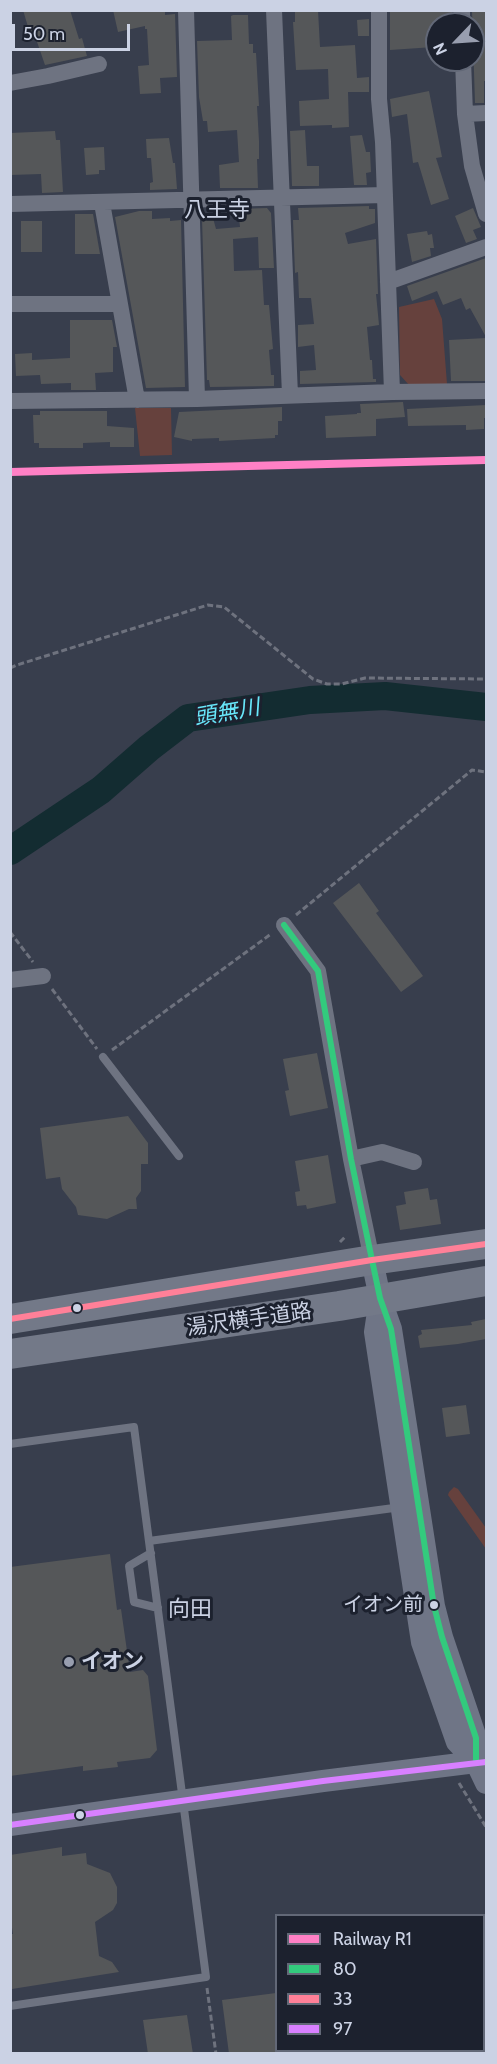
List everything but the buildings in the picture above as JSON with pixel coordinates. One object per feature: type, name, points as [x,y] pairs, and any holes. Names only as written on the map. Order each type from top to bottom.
[{"type":"highway","name":"湯沢横手道路","points":[[10,1319],[372,1260],[486,1244]]},
{"type":"highway","name":"湯沢横手道路","points":[[10,1354],[327,1308],[486,1281]]},
{"type":"street","points":[[186,10],[193,200],[196,399]]},
{"type":"street","points":[[274,10],[290,395]]},
{"type":"street","points":[[380,10],[379,99],[383,142],[392,392]]},
{"type":"street","points":[[10,83],[99,64]]},
{"type":"street","points":[[463,72],[465,114],[472,166],[486,214]]},
{"type":"street","points":[[465,114],[486,113]]},
{"type":"street","points":[[10,204],[385,195]]},
{"type":"street","points":[[102,203],[137,400]]},
{"type":"street","points":[[388,282],[486,247]]},
{"type":"street","points":[[10,304],[120,304]]},
{"type":"street","points":[[10,401],[196,399],[486,391]]},
{"type":"street","points":[[284,925],[318,971],[351,1159],[380,1298],[391,1329],[434,1606],[476,1738],[486,1783]]},
{"type":"street","points":[[10,980],[43,976]]},
{"type":"street","points":[[351,1159],[382,1152],[414,1162]]},
{"type":"street","points":[[380,1298],[375,1332],[422,1642],[457,1742],[481,1762]]},
{"type":"street","points":[[10,1825],[182,1800],[481,1762]]},
{"type":"lane","points":[[103,1057],[179,1156]]},
{"type":"lane","points":[[10,1444],[134,1427],[206,1977],[10,2006]]},
{"type":"lane","points":[[149,1541],[401,1507]]},
{"type":"lane","points":[[151,1553],[129,1566],[134,1602],[158,1608]]},
{"type":"path","points":[[10,668],[208,605],[224,607],[313,678],[327,684],[342,684],[365,678],[486,680]]},
{"type":"path","points":[[10,932],[103,1057]]},
{"type":"path","points":[[454,1781],[461,1784],[486,1827]]},
{"type":"path","points":[[206,1977],[216,2054]]},
{"type":"shaded area","points":[[434,299],[442,319],[447,384],[409,385],[400,375],[399,307]]},
{"type":"shaded area","points":[[135,408],[171,408],[172,455],[140,456]]},
{"type":"shaded area","points":[[454,1487],[458,1489],[486,1528],[486,1549],[448,1495]]},
{"type":"waterway","name":"頭無川","points":[[10,851],[101,790],[188,718],[310,700],[385,696],[486,707]]},
{"type":"rail line","name":"R1","points":[[10,472],[486,460]]},
{"type":"transit line","name":"80","points":[[284,925],[318,971],[351,1159],[380,1298],[391,1329],[434,1606],[476,1738],[476,1762]]},
{"type":"transit line","name":"33","points":[[10,1319],[372,1260],[486,1244]]},
{"type":"transit line","name":"97","points":[[10,1825],[323,1781],[486,1762]]},
{"type":"place","name":"イオン前","points":[[434,1605]]},
{"type":"place","name":"イオン","points":[[69,1662]]},
{"type":"district","name":"八王寺","points":[[217,211]]},
{"type":"district","name":"向田","points":[[190,1610]]}]
